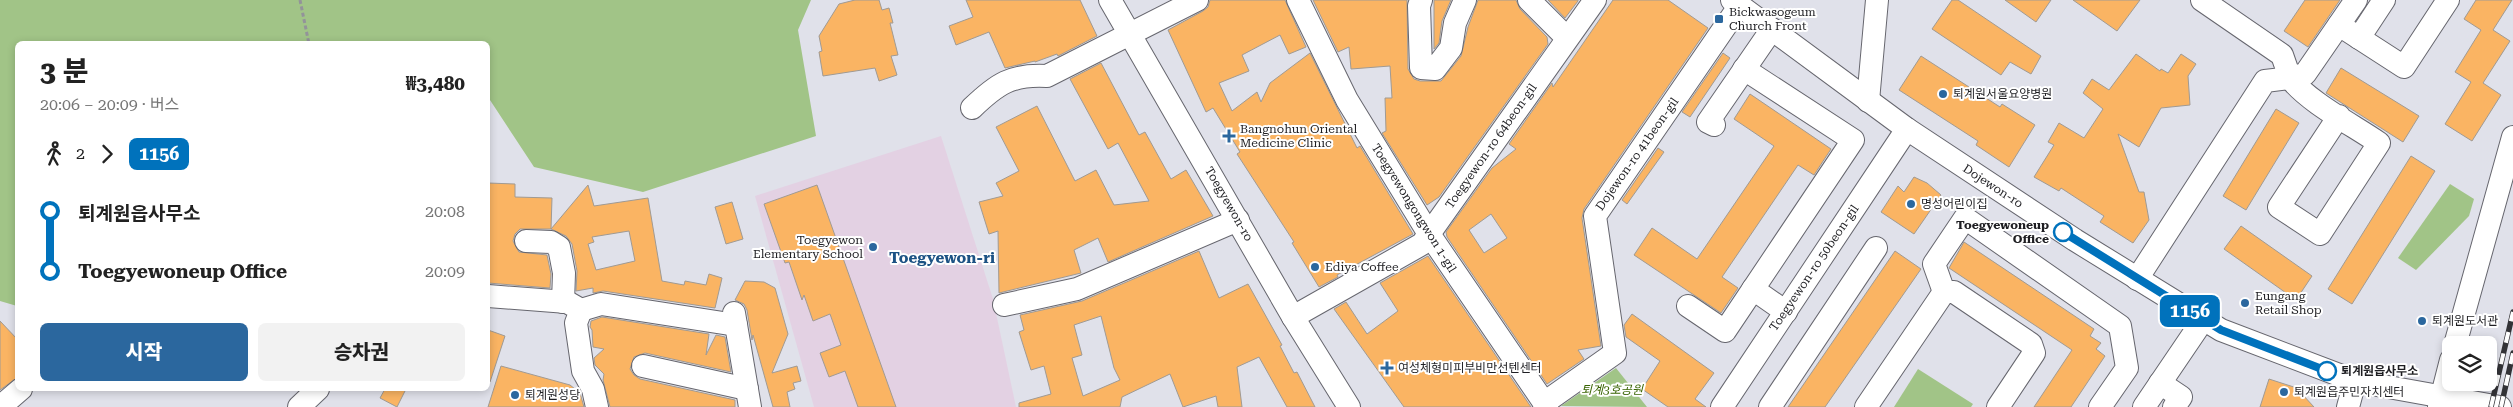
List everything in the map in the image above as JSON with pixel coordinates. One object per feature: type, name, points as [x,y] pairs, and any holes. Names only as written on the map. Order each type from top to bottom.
[{"type":"street","name":"Toegyewon-ro","points":[[1110,0],[1293,317],[1349,407]]},
{"type":"street","points":[[972,108],[996,86],[1026,75],[1047,76],[1197,0]]},
{"type":"street","name":"Toegyewongongwon 1-gil","points":[[1298,0],[1347,100],[1429,234],[1545,405]]},
{"type":"street","points":[[1421,0],[1419,6],[1421,68],[1435,70],[1451,48],[1455,23],[1465,0]]},
{"type":"street","points":[[1529,0],[1567,38]]},
{"type":"street","name":"Toegyewon-ro 64beon-gil","points":[[1293,317],[1422,244],[1595,0]]},
{"type":"street","points":[[1868,101],[1877,0]]},
{"type":"street","points":[[2202,0],[2282,55],[2290,78],[2298,88],[2379,143],[2320,234],[2279,207],[2339,116]]},
{"type":"street","points":[[2137,279],[2265,81],[2305,74],[2356,0]]},
{"type":"street","points":[[2359,38],[2384,0]]},
{"type":"street","points":[[2339,25],[2404,67],[2448,0]]},
{"type":"street","name":"Dojewon-ro","points":[[1736,3],[1907,129],[2137,279],[2221,330],[2355,382],[2440,401],[2500,407]]},
{"type":"street","name":"Dojewon-ro 41beon-gil","points":[[1545,405],[1614,353],[1595,216],[1736,3]]},
{"type":"street","points":[[1714,125],[1708,122],[1772,29]]},
{"type":"street","points":[[1688,306],[1725,331],[1853,140],[1744,69]]},
{"type":"street","name":"Toegyewon-ro 50beon-gil","points":[[1722,407],[1907,129]]},
{"type":"street","points":[[2458,336],[2513,137]]},
{"type":"street","points":[[1944,292],[1934,264],[1965,218],[2120,326],[2127,368],[2100,407]]},
{"type":"street","points":[[1004,305],[1077,289],[1238,220]]},
{"type":"street","points":[[526,241],[551,242],[559,247],[576,323],[583,371],[593,390],[597,407]]},
{"type":"street","points":[[1770,407],[1876,248]]},
{"type":"street","points":[[1753,290],[1786,312]]},
{"type":"street","points":[[1866,407],[1944,292]]},
{"type":"street","points":[[1944,292],[1954,292],[2031,344],[2034,353],[1998,407]]},
{"type":"street","points":[[490,296],[572,306],[601,304],[735,319],[749,398],[643,366]]},
{"type":"street","points":[[2144,407],[2203,320]]},
{"type":"street","points":[[2348,407],[2355,382]]},
{"type":"street","points":[[2160,383],[2184,404]]},
{"type":"street","points":[[0,407],[19,391]]},
{"type":"street","points":[[300,407],[316,391]]},
{"type":"path","points":[[300,0],[308,41]]},
{"type":"shaded area","name":"Toegyewon Elementary School","points":[[941,136],[993,299],[1016,407],[814,407],[755,196]]},
{"type":"green space","points":[[0,0],[811,0],[798,30],[816,136],[643,192],[534,167],[490,100],[490,41],[15,41],[15,305],[0,301]]},
{"type":"green space","points":[[2450,184],[2474,199],[2469,216],[2416,270],[2398,258]]},
{"type":"green space","name":"퇴계3호공원","points":[[1616,368],[1647,407],[1561,406]]},
{"type":"green space","points":[[1918,369],[1973,404],[1971,407],[1894,407]]},
{"type":"building","points":[[855,0],[879,0],[882,10],[889,8],[893,23],[890,23],[898,55],[891,56],[897,75],[879,81],[875,68],[823,76],[819,52],[822,51],[819,36],[839,4]]},
{"type":"building","points":[[966,0],[1080,0],[1097,36],[1058,56],[1057,54],[1035,62],[1005,68],[989,32],[956,45],[949,26],[973,17]]},
{"type":"building","points":[[1210,0],[1285,0],[1306,47],[1289,54],[1280,35],[1242,55],[1249,71],[1219,83],[1232,111],[1257,92],[1261,102],[1270,83],[1310,53],[1357,148],[1360,146],[1413,234],[1337,275],[1338,277],[1319,287],[1292,243],[1294,242],[1237,154],[1240,152],[1213,108],[1206,112],[1168,30],[1203,11],[1208,7]]},
{"type":"building","points":[[1313,0],[1407,0],[1408,69],[1414,79],[1420,81],[1441,81],[1461,56],[1468,27],[1478,0],[1516,0],[1520,9],[1547,37],[1548,44],[1439,197],[1427,205],[1382,133],[1386,131],[1385,98],[1392,98],[1390,66],[1351,69],[1349,47],[1338,52]]},
{"type":"building","points":[[1434,0],[1451,0],[1442,21],[1439,43],[1434,49]]},
{"type":"building","points":[[1548,0],[1578,0],[1578,1],[1565,18]]},
{"type":"building","points":[[1613,0],[1668,0],[1708,28],[1584,209],[1582,218],[1601,346],[1578,350],[1584,359],[1547,384],[1447,237],[1446,232],[1492,168],[1516,149],[1509,144],[1552,83],[1553,87]],"holes":[[[1491,214],[1507,238],[1484,253],[1469,230]]]},
{"type":"building","points":[[1952,0],[1958,0],[2041,56],[2031,74],[2010,62],[2001,75],[1932,29]]},
{"type":"building","points":[[2005,0],[2051,0],[2036,22]]},
{"type":"building","points":[[2073,0],[2140,0],[2117,31]]},
{"type":"building","points":[[2305,0],[2340,0],[2308,47],[2284,31]]},
{"type":"building","points":[[2476,0],[2512,0],[2493,30],[2510,41],[2483,83],[2501,95],[2472,141],[2445,124],[2471,82],[2455,72],[2481,30],[2464,19]]},
{"type":"building","points":[[1723,53],[1730,58],[1690,117],[1682,112]]},
{"type":"building","points":[[2136,54],[2160,71],[2161,69],[2168,73],[2181,54],[2196,64],[2188,76],[2190,105],[2161,108],[2139,147],[2118,134],[2139,192],[2144,192],[2149,220],[2133,243],[2100,222],[2104,216],[2061,188],[2059,191],[2034,177],[2054,145],[2048,142],[2059,123],[2084,138],[2103,109],[2083,93],[2092,79],[2109,90]]},
{"type":"building","points":[[1921,56],[2000,107],[2002,104],[2035,125],[2009,167],[1976,145],[1978,141],[1899,90]]},
{"type":"building","points":[[1101,63],[1139,135],[1145,132],[1171,179],[1186,170],[1213,216],[1108,262],[1098,238],[1074,250],[1081,273],[999,293],[998,231],[989,234],[979,202],[1003,196],[996,183],[1019,171],[996,127],[1037,106],[1075,181],[1096,170],[1114,205],[1149,201],[1118,143],[1108,149],[1070,79]]},
{"type":"building","points":[[2341,68],[2419,116],[2403,142],[2326,93]]},
{"type":"building","points":[[1750,94],[1831,149],[1814,175],[1798,165],[1722,277],[1738,288],[1721,313],[1634,255],[1652,228],[1697,259],[1774,146],[1734,119]]},
{"type":"building","points":[[2276,109],[2299,123],[2246,210],[2223,196]]},
{"type":"building","points":[[1658,148],[1664,152],[1627,204],[1622,200]]},
{"type":"building","points":[[2411,156],[2435,171],[2352,304],[2328,289]]},
{"type":"building","name":"명성어린이집","points":[[1914,177],[1927,183],[1941,195],[1914,234],[1881,212],[1898,186],[1904,192]]},
{"type":"building","points":[[490,183],[515,184],[515,197],[552,198],[551,229],[520,229],[515,234],[513,241],[519,252],[547,255],[551,274],[550,288],[490,283]]},
{"type":"building","points":[[588,185],[594,206],[648,198],[662,281],[684,285],[685,281],[706,285],[709,274],[722,278],[715,308],[603,291],[593,293],[593,288],[576,291],[577,271],[572,244],[566,236],[551,229]],"holes":[[[629,231],[635,261],[596,270],[588,244],[594,242],[592,237]]]},
{"type":"building","points":[[817,185],[896,407],[858,407],[845,371],[829,377],[820,353],[841,345],[830,314],[813,321],[804,295],[802,300],[789,262],[785,263],[764,204]]},
{"type":"building","points":[[732,202],[743,239],[726,244],[715,207]]},
{"type":"building","points":[[2241,226],[2312,276],[2296,300],[2224,249]]},
{"type":"building","points":[[1964,242],[2094,329],[2090,336],[2101,343],[2096,349],[2105,356],[2071,407],[2034,407],[2072,350],[1949,268]]},
{"type":"building","points":[[1199,251],[1219,298],[1248,284],[1282,345],[1280,346],[1294,373],[1297,372],[1315,407],[1287,407],[1259,357],[1237,367],[1242,407],[1218,407],[1216,396],[1183,407],[1170,374],[1122,397],[1120,407],[1019,407],[1019,403],[1051,394],[1044,366],[1031,370],[1019,332],[1024,330],[1020,315],[1082,301]],"holes":[[[1101,316],[1114,368],[1120,380],[1083,396],[1072,358],[1082,355],[1074,325]]]},
{"type":"building","points":[[1895,251],[1921,269],[1825,407],[1788,407]]},
{"type":"building","points":[[1428,256],[1531,407],[1404,407],[1334,309],[1346,302],[1367,334],[1398,311],[1380,283]]},
{"type":"building","points":[[745,281],[764,282],[775,288],[788,334],[772,373],[797,366],[801,381],[793,383],[795,389],[787,392],[790,407],[773,407],[753,335],[752,340],[747,310],[744,304],[735,300]]},
{"type":"building","points":[[1632,314],[1714,373],[1695,399],[1706,407],[1668,407],[1642,389],[1660,361],[1626,337],[1624,325]]},
{"type":"building","points":[[602,317],[709,334],[706,355],[716,335],[725,337],[731,372],[645,353],[634,357],[630,369],[640,379],[735,400],[735,407],[610,407],[603,380],[604,374],[595,365],[594,358],[604,349],[593,347],[592,330],[590,327],[591,321]]},
{"type":"building","points":[[0,321],[15,337],[15,379],[0,390]]},
{"type":"building","points":[[490,331],[505,336],[490,382]]},
{"type":"building","points":[[501,366],[570,385],[580,393],[584,407],[488,407]]},
{"type":"building","name":"퇴계원읍주민자치센터","points":[[2269,379],[2303,390],[2302,394],[2314,407],[2260,407]]},
{"type":"building","points":[[384,391],[405,391],[397,407],[380,398]]},
{"type":"railway","points":[[2491,407],[2513,312]]},
{"type":"railway","points":[[2501,407],[2513,353]]},
{"type":"bus line","name":"1156","points":[[2063,232],[2221,330],[2327,371]]},
{"type":"place","name":"Bickwasogeum Church Front","points":[[1719,19]]},
{"type":"place","name":"퇴계원서울요양병원","points":[[1943,94]]},
{"type":"place","name":"Bangnohun Oriental Medicine Clinic","points":[[1229,136]]},
{"type":"place","name":"명성어린이집","points":[[1911,204]]},
{"type":"place","name":"Toegyewoneup Office","points":[[2063,232]]},
{"type":"place","name":"Toegyewon Elementary School","points":[[873,247]]},
{"type":"place","name":"Ediya Coffee","points":[[1315,267]]},
{"type":"place","name":"Eungang Retail Shop","points":[[2245,303]]},
{"type":"place","name":"퇴계원도서관","points":[[2422,321]]},
{"type":"place","name":"여성체형미피부비만선텐센터","points":[[1387,368]]},
{"type":"place","name":"퇴계원읍사무소","points":[[2327,371]]},
{"type":"place","name":"퇴계원읍주민자치센터","points":[[2284,392]]},
{"type":"place","name":"퇴계원성당","points":[[515,395]]},
{"type":"district","name":"Toegyewon-ri","points":[[942,258]]}]
